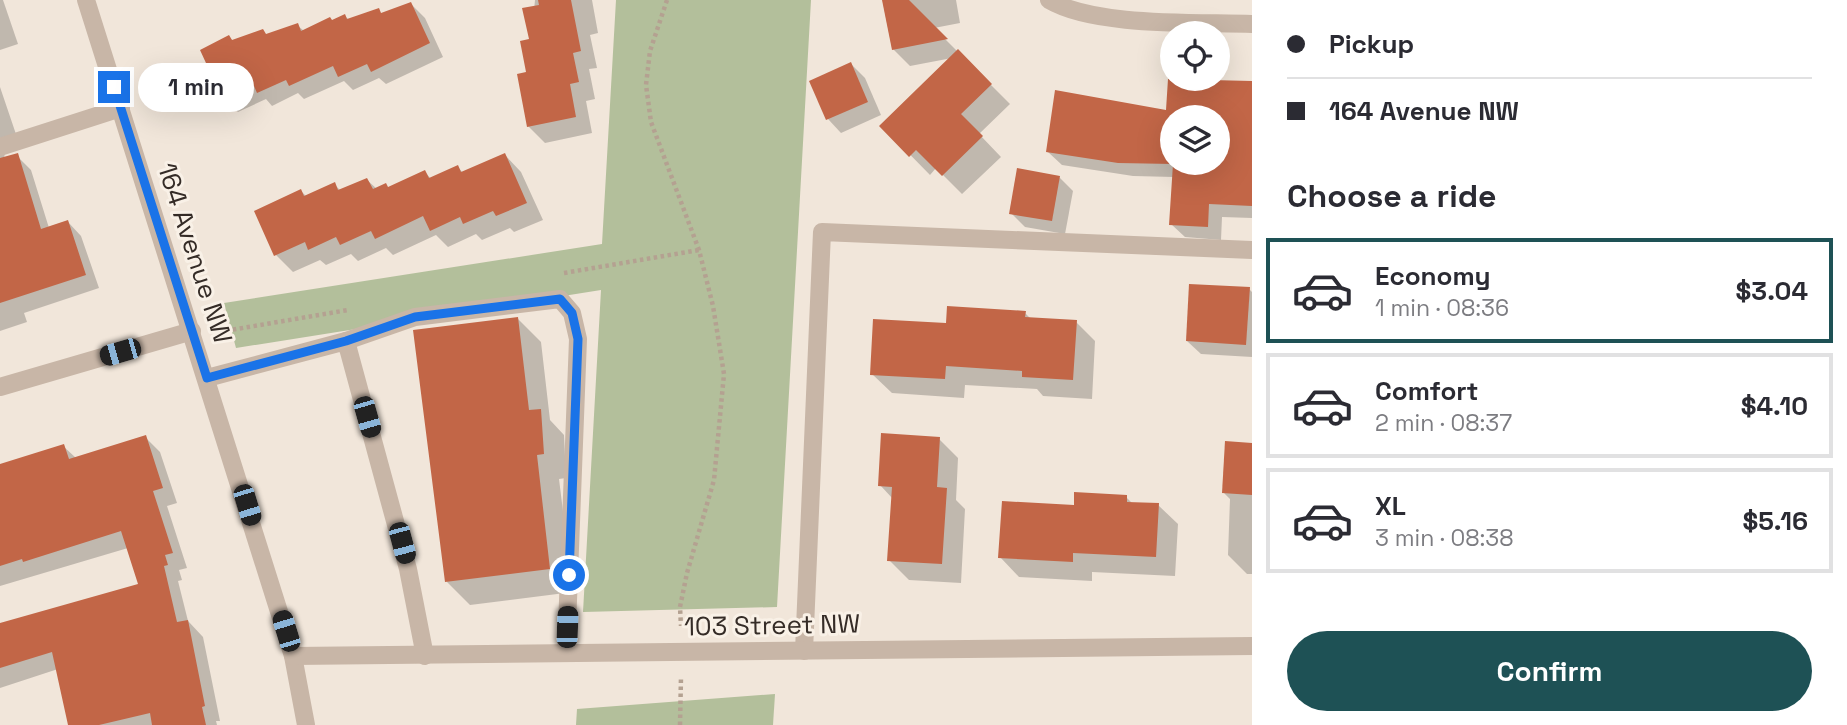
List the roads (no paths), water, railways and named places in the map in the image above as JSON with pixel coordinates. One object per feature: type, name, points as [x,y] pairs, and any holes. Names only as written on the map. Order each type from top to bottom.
[{"type":"street","name":"164 Avenue NW","points":[[86,0],[293,656],[306,725]]},
{"type":"street","points":[[1049,0],[1068,11],[1094,17],[1252,24]]},
{"type":"street","points":[[0,147],[121,108]]},
{"type":"street","points":[[804,651],[822,232],[1252,250]]},
{"type":"street","points":[[207,378],[346,341],[415,317],[560,299],[572,313],[578,339],[566,653]]},
{"type":"street","points":[[0,387],[192,331]]},
{"type":"street","points":[[346,341],[408,569],[425,656]]},
{"type":"street","name":"103 Street NW","points":[[293,656],[1252,646]]}]
